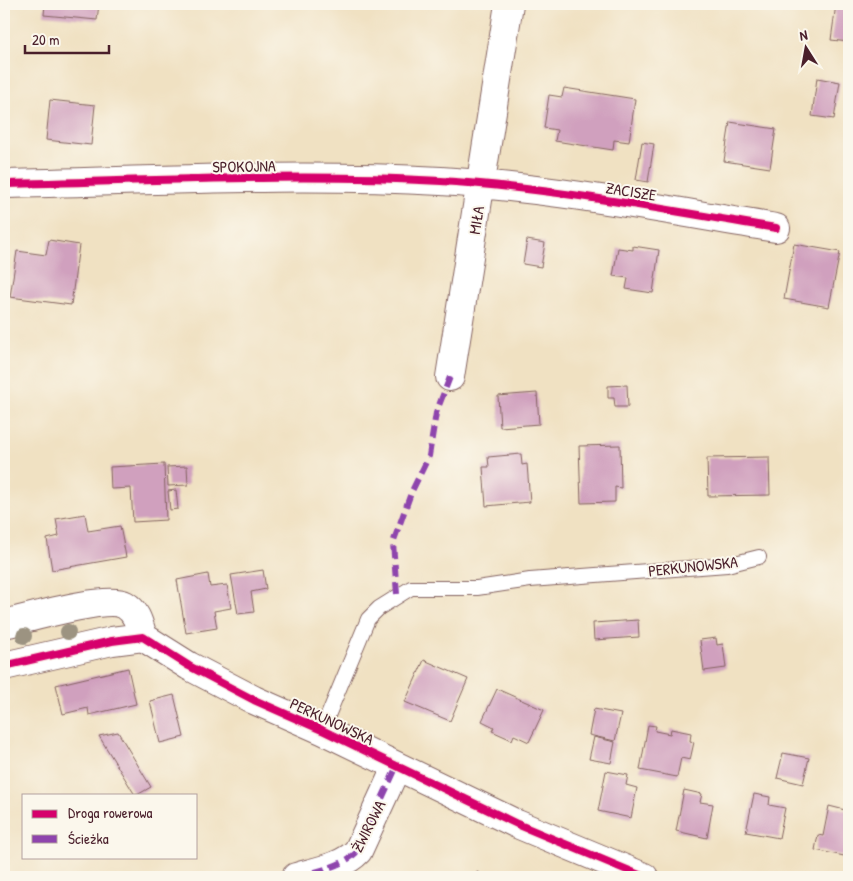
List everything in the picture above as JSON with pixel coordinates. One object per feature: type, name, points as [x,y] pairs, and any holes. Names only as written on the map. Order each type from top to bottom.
[{"type":"street","name":"MIŁA","points":[[450,377],[482,186],[509,4]]},
{"type":"street","name":"SPOKOJNA","points":[[6,184],[329,178],[443,181],[482,186]]},
{"type":"street","name":"ZACISZE","points":[[482,186],[528,188],[776,228]]},
{"type":"street","points":[[4,624],[83,606],[110,602],[123,604],[136,614],[143,637],[112,641],[4,666]]},
{"type":"street","name":"PERKUNOWSKA","points":[[143,637],[189,666],[254,700],[322,730],[396,768],[517,824],[644,877]]},
{"type":"street","name":"ŻWIROWA","points":[[296,877],[328,868],[352,857],[358,851],[396,768]]},
{"type":"lane","name":"PERKUNOWSKA","points":[[322,730],[368,619],[379,608],[411,588],[478,588],[530,580],[727,565],[759,558]]},
{"type":"building","points":[[45,4],[99,4],[97,20],[44,15]]},
{"type":"building","points":[[836,4],[849,4],[849,42],[831,40]]},
{"type":"building","points":[[817,78],[840,82],[834,119],[812,116]]},
{"type":"building","points":[[564,88],[635,99],[629,142],[614,140],[613,150],[555,141],[557,130],[544,128],[549,95],[562,97]]},
{"type":"building","points":[[50,100],[95,105],[91,145],[46,140]]},
{"type":"building","points":[[730,122],[776,129],[770,168],[724,161]]},
{"type":"building","points":[[642,142],[654,144],[648,182],[636,180]]},
{"type":"building","points":[[49,240],[79,245],[71,305],[10,297],[17,251],[46,255]]},
{"type":"building","points":[[527,240],[545,243],[541,267],[523,264]]},
{"type":"building","points":[[794,244],[840,252],[829,307],[784,299]]},
{"type":"building","points":[[633,246],[659,250],[653,293],[626,289],[628,278],[613,276],[618,248],[633,250]]},
{"type":"building","points":[[627,385],[628,407],[615,407],[614,398],[608,398],[608,386]]},
{"type":"building","points":[[537,393],[539,424],[500,427],[498,396]]},
{"type":"building","points":[[620,445],[621,488],[615,487],[615,502],[581,503],[579,446]]},
{"type":"building","points":[[521,454],[522,465],[527,464],[530,502],[486,506],[483,467],[489,467],[488,457]]},
{"type":"building","points":[[769,457],[770,495],[708,496],[707,458]]},
{"type":"building","points":[[164,464],[166,520],[133,522],[131,488],[111,489],[110,467]]},
{"type":"building","points":[[187,466],[188,485],[168,486],[167,467]]},
{"type":"building","points":[[176,490],[178,509],[170,510],[168,491]]},
{"type":"building","points":[[85,514],[88,531],[120,526],[126,557],[52,570],[47,539],[59,536],[56,519]]},
{"type":"building","points":[[263,570],[266,589],[251,592],[254,612],[238,614],[231,575]]},
{"type":"building","points":[[208,574],[210,587],[227,585],[231,608],[214,611],[217,628],[186,633],[177,580]]},
{"type":"building","points":[[638,620],[639,637],[594,640],[593,623]]},
{"type":"building","points":[[716,638],[717,645],[723,644],[726,668],[704,671],[700,640]]},
{"type":"building","points":[[424,660],[468,679],[450,721],[405,702]]},
{"type":"building","points":[[128,668],[136,704],[89,715],[88,708],[63,714],[56,685]]},
{"type":"building","points":[[497,689],[544,710],[529,742],[514,735],[512,740],[492,731],[494,727],[482,721]]},
{"type":"building","points":[[174,695],[184,737],[160,743],[150,701]]},
{"type":"building","points":[[594,709],[621,714],[615,741],[589,735]]},
{"type":"building","points":[[648,725],[656,726],[655,731],[670,734],[671,729],[691,733],[690,741],[694,742],[690,760],[681,758],[677,777],[640,770]]},
{"type":"building","points":[[118,732],[151,787],[139,794],[134,794],[99,736]]},
{"type":"building","points":[[594,737],[615,742],[611,763],[589,759]]},
{"type":"building","points":[[783,753],[809,758],[803,784],[777,778]]},
{"type":"building","points":[[606,771],[628,775],[626,785],[637,788],[631,818],[598,811]]},
{"type":"building","points":[[684,790],[702,794],[700,802],[713,804],[707,838],[676,831]]},
{"type":"building","points":[[754,794],[770,797],[769,805],[785,808],[779,838],[746,832]]},
{"type":"building","points":[[829,806],[849,811],[849,857],[815,850],[818,835],[823,836]]},
{"type":"building","points":[[477,872],[489,877],[474,877]]},
{"type":"marked path","points":[[397,594],[393,543],[411,493],[429,456],[436,413],[450,377]]},
{"type":"marked path","points":[[296,877],[337,865],[358,851],[396,768]]},
{"type":"cycle path","points":[[6,184],[278,178],[441,181],[567,194],[776,228]]},
{"type":"cycle path","points":[[4,666],[112,641],[143,637],[189,666],[254,700],[322,730],[517,824],[644,877]]}]
